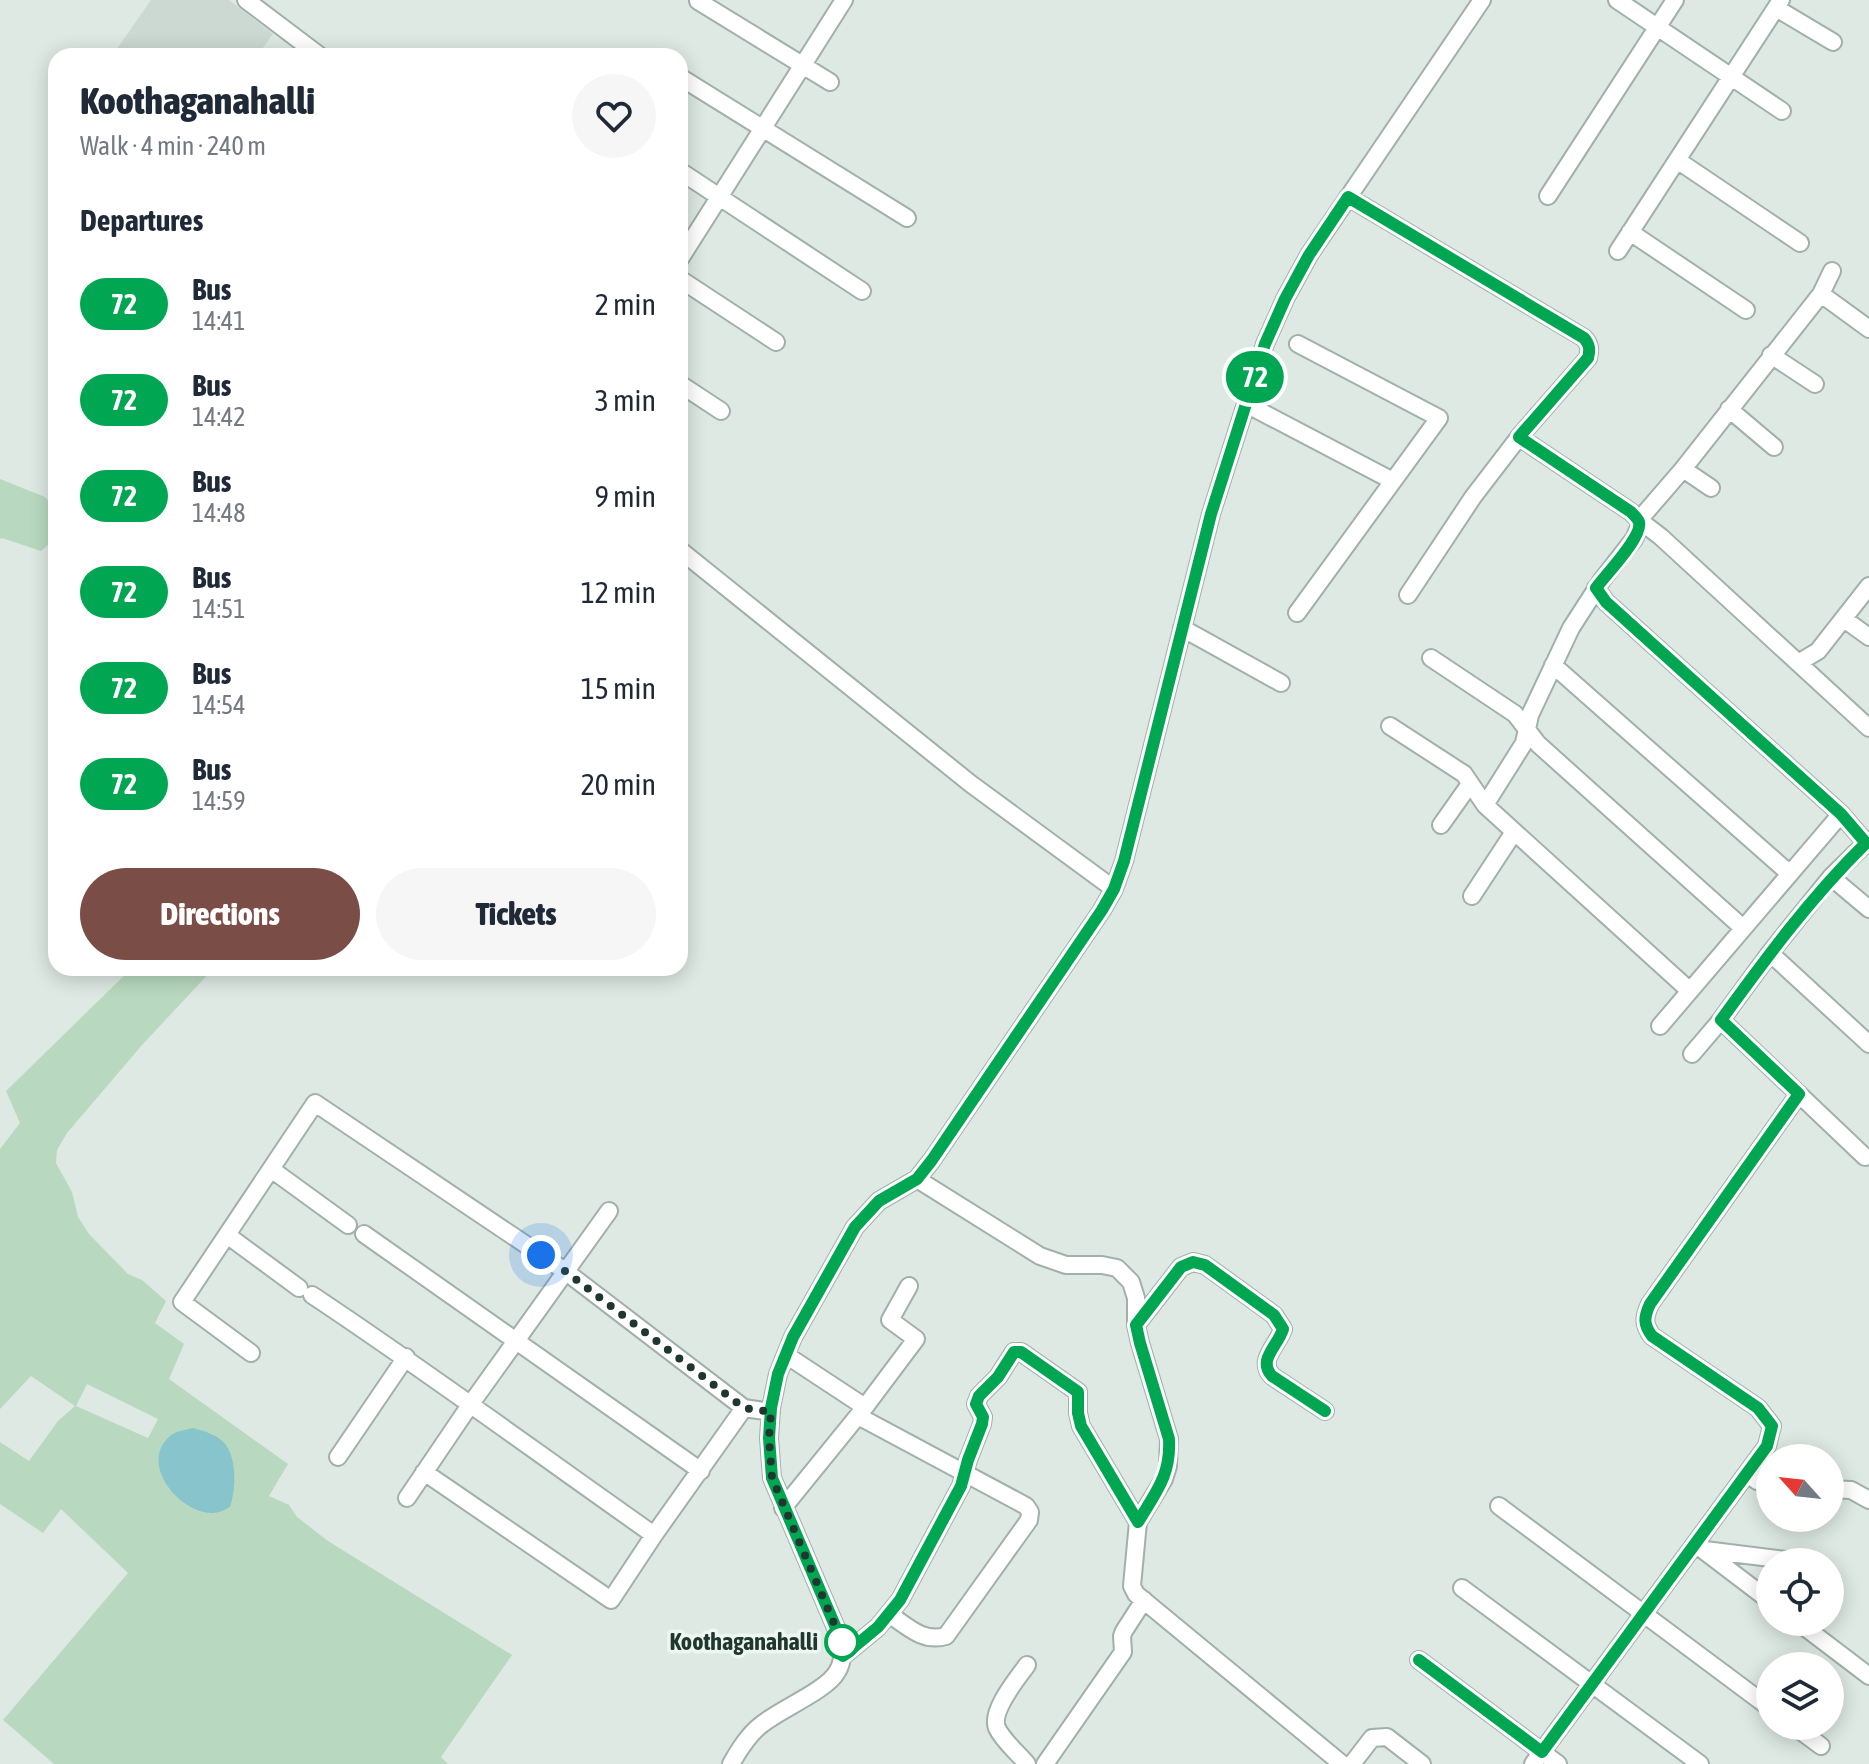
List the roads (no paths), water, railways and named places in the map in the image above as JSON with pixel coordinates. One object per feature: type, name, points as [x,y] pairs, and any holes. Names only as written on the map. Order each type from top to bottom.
[{"type":"street","points":[[246,0],[309,48]]},
{"type":"street","points":[[731,1764],[758,1727],[836,1675],[843,1656],[842,1642],[772,1478],[771,1412],[778,1374],[793,1337],[855,1227],[879,1201],[917,1179],[932,1160],[1114,889],[1124,861],[1211,514],[1265,344],[1309,255],[1482,0]]},
{"type":"street","points":[[1617,0],[1782,111]]},
{"type":"street","points":[[1548,196],[1675,0]]},
{"type":"street","points":[[698,1],[830,82]]},
{"type":"street","points":[[688,246],[840,2]]},
{"type":"street","points":[[1618,251],[1779,4],[1833,42]]},
{"type":"street","points":[[688,82],[907,218]]},
{"type":"street","points":[[1677,160],[1800,243]]},
{"type":"street","points":[[688,176],[862,291]]},
{"type":"street","points":[[1348,197],[1584,338],[1590,350],[1588,358],[1519,437],[1473,497],[1408,595]]},
{"type":"street","points":[[1630,232],[1746,310]]},
{"type":"street","points":[[1485,805],[1524,743],[1530,715],[1571,628],[1596,588],[1634,539],[1639,520],[1821,294],[1832,271]]},
{"type":"street","points":[[688,284],[776,342]]},
{"type":"street","points":[[1821,294],[1869,329]]},
{"type":"street","points":[[1297,613],[1439,418],[1298,344]]},
{"type":"street","points":[[1771,355],[1815,384]]},
{"type":"street","points":[[688,389],[721,411]]},
{"type":"street","points":[[1246,404],[1393,481]]},
{"type":"street","points":[[1729,409],[1774,447]]},
{"type":"street","points":[[1519,437],[1631,512],[1869,728]]},
{"type":"street","points":[[1683,469],[1711,488]]},
{"type":"street","points":[[688,556],[971,784],[1114,889]]},
{"type":"street","points":[[1798,663],[1818,651],[1869,586]]},
{"type":"street","points":[[1596,588],[1606,602],[1841,814],[1868,842],[1831,877],[1692,1054]]},
{"type":"street","points":[[1844,619],[1869,637]]},
{"type":"street","points":[[1182,628],[1281,683]]},
{"type":"street","points":[[1431,658],[1515,714],[1538,744],[1743,928]]},
{"type":"street","points":[[1553,665],[1790,874]]},
{"type":"street","points":[[1390,726],[1464,774],[1485,805],[1690,991]]},
{"type":"street","points":[[1441,825],[1470,784]]},
{"type":"street","points":[[1660,1026],[1841,814]]},
{"type":"street","points":[[1472,896],[1514,832]]},
{"type":"street","points":[[1831,877],[1869,909]]},
{"type":"street","points":[[1770,953],[1869,1044]]},
{"type":"street","points":[[1721,1020],[1865,1157]]},
{"type":"street","points":[[1537,1758],[1698,1547],[1767,1446],[1772,1426],[1758,1408],[1652,1336],[1645,1327],[1645,1315],[1799,1094]]},
{"type":"street","points":[[251,1353],[182,1302],[315,1103],[565,1271],[744,1408],[771,1412]]},
{"type":"street","points":[[271,1169],[348,1225]]},
{"type":"street","points":[[917,1179],[1040,1256],[1066,1265],[1117,1268],[1131,1282],[1136,1298],[1140,1343],[1169,1439],[1170,1453],[1164,1479],[1138,1522],[1132,1586],[1136,1594],[1342,1764]]},
{"type":"street","points":[[407,1498],[609,1211]]},
{"type":"street","points":[[364,1234],[701,1471]]},
{"type":"street","points":[[227,1235],[306,1292],[406,1357],[654,1535]]},
{"type":"street","points":[[1136,1325],[1181,1267],[1193,1262],[1205,1265],[1279,1321],[1283,1329],[1268,1356],[1267,1370],[1325,1411]]},
{"type":"street","points":[[783,1508],[862,1412],[916,1339],[890,1320],[909,1286]]},
{"type":"street","points":[[843,1656],[878,1627],[900,1600],[961,1486],[982,1424],[983,1417],[976,1404],[979,1396],[998,1377],[1014,1352],[1021,1352],[1078,1392],[1081,1426],[1138,1522]]},
{"type":"street","points":[[786,1355],[862,1412],[965,1474],[1026,1506],[1030,1512],[1029,1520],[946,1636],[935,1640],[923,1638],[889,1614]]},
{"type":"street","points":[[338,1457],[406,1357]]},
{"type":"street","points":[[424,1472],[611,1600],[744,1408]]},
{"type":"street","points":[[1747,1473],[1756,1480]]},
{"type":"street","points":[[1844,1490],[1869,1500]]},
{"type":"street","points":[[1499,1506],[1756,1698]]},
{"type":"street","points":[[1698,1547],[1756,1555]]},
{"type":"street","points":[[1698,1547],[1756,1590]]},
{"type":"street","points":[[1462,1588],[1700,1764]]},
{"type":"street","points":[[1045,1764],[1123,1652],[1124,1631],[1144,1600]]},
{"type":"street","points":[[1816,1636],[1869,1676]]},
{"type":"street","points":[[1419,1660],[1537,1758],[1558,1764]]},
{"type":"street","points":[[1027,1665],[995,1718],[998,1730],[1027,1764]]},
{"type":"street","points":[[1352,1764],[1372,1738],[1387,1737],[1422,1764]]},
{"type":"street","points":[[1813,1740],[1821,1746]]},
{"type":"water","points":[[193,1428],[219,1439],[230,1452],[234,1476],[232,1500],[230,1507],[219,1512],[200,1511],[188,1505],[167,1486],[161,1473],[161,1448],[171,1435]]},
{"type":"place","name":"Koothaganahalli","points":[[842,1642]]}]
